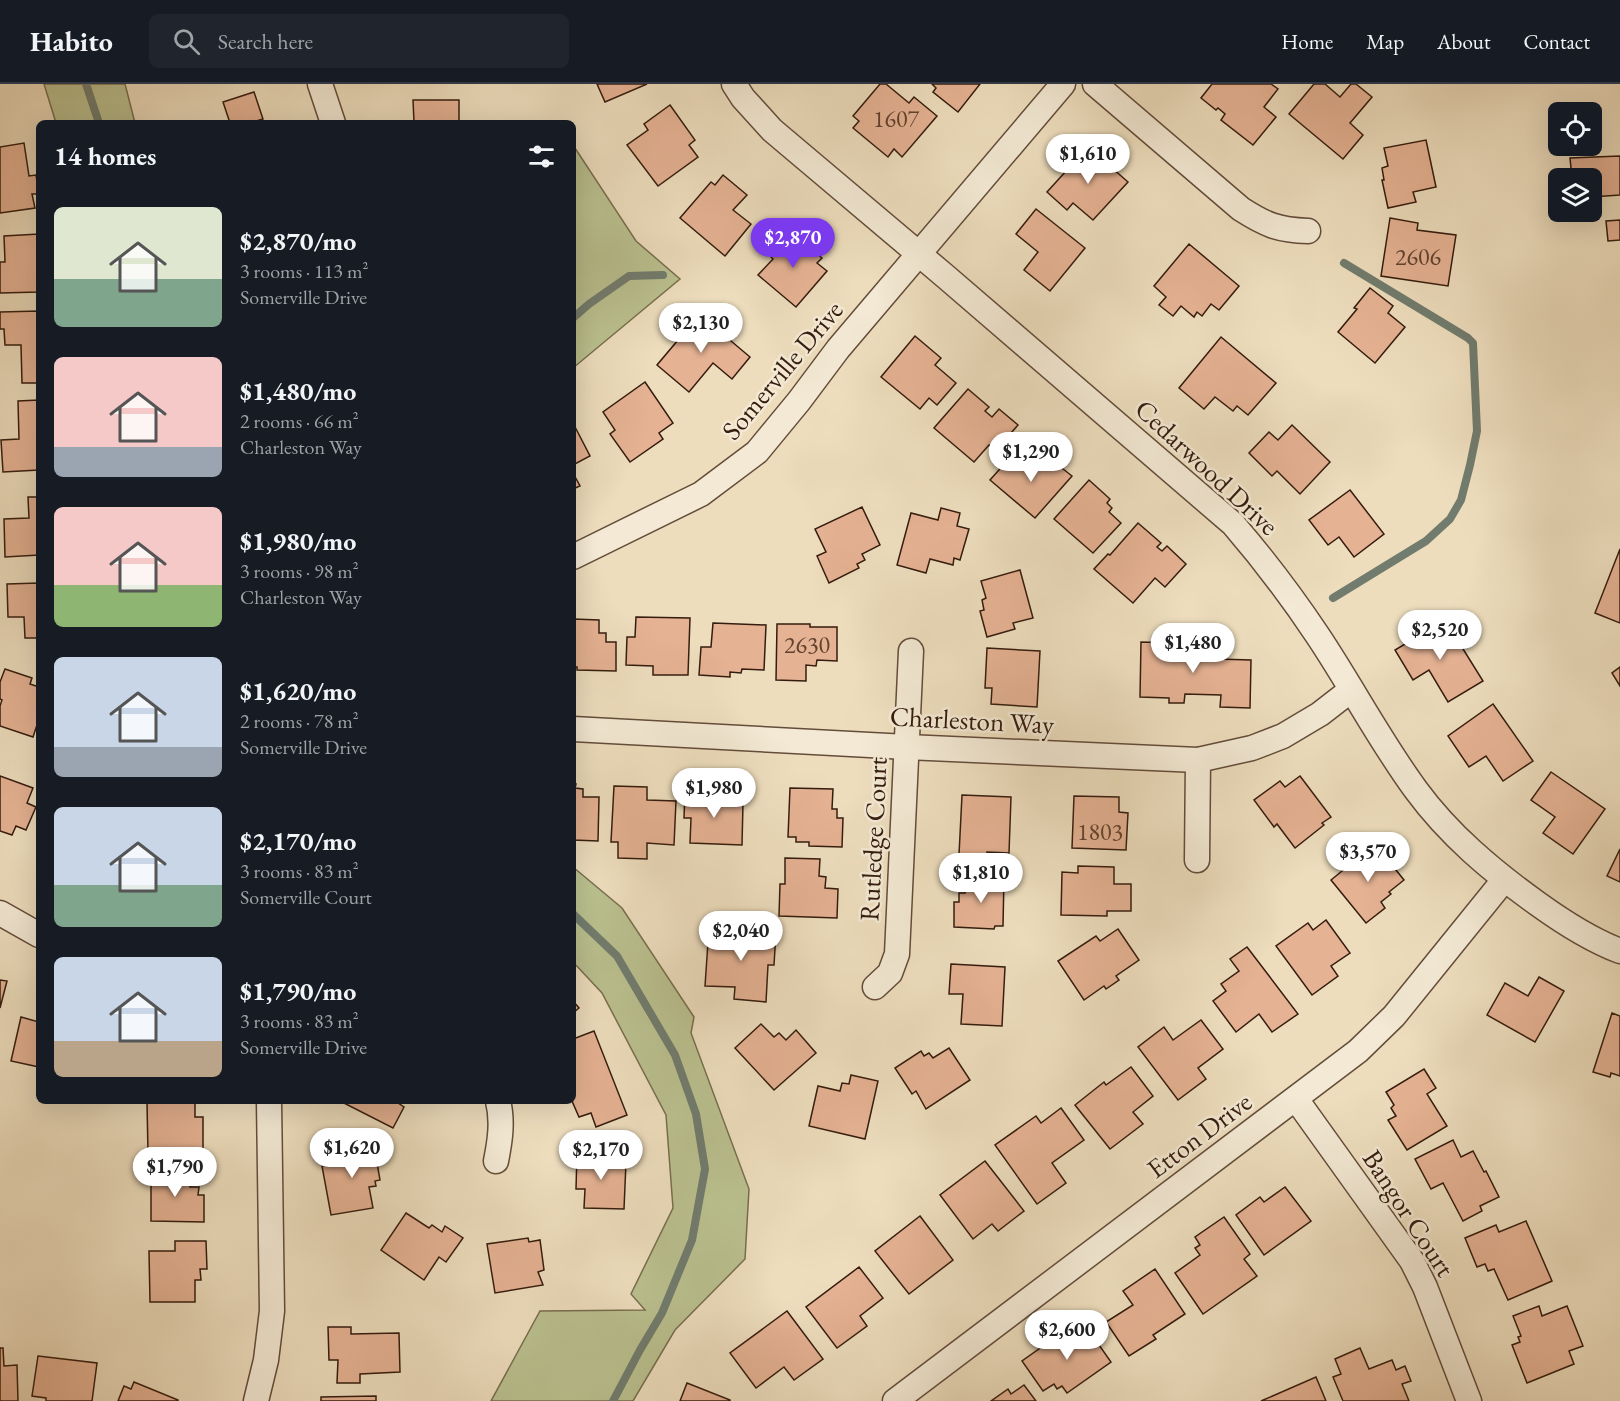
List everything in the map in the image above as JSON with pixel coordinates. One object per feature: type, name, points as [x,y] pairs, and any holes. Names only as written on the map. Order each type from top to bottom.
[{"type":"street","points":[[320,84],[332,120]]},
{"type":"street","name":"Cedarwood Drive","points":[[734,84],[743,98],[772,130],[1233,525],[1296,603],[1416,790],[1456,838],[1504,880],[1564,922],[1620,951]]},
{"type":"street","name":"Somerville Drive","points":[[576,556],[701,494],[757,452],[838,349],[1063,84]]},
{"type":"street","points":[[1095,84],[1241,209],[1261,222],[1284,230],[1308,231]]},
{"type":"street","name":"Rutledge Court","points":[[875,987],[890,973],[897,954],[911,651]]},
{"type":"street","name":"Charleston Way","points":[[576,729],[1198,760],[1252,748],[1283,736],[1320,714],[1351,690]]},
{"type":"street","points":[[1197,860],[1198,760]]},
{"type":"street","name":"Etton Drive","points":[[895,1401],[1358,1051],[1394,1016],[1504,880]]},
{"type":"street","points":[[0,913],[36,933]]},
{"type":"street","name":"Bangor Court","points":[[1296,1099],[1412,1261],[1425,1287],[1469,1401]]},
{"type":"street","points":[[256,1401],[266,1360],[272,1311],[269,1104]]},
{"type":"street","points":[[496,1161],[501,1135],[499,1104]]},
{"type":"green space","points":[[44,84],[125,84],[134,120],[55,120]]},
{"type":"green space","points":[[576,150],[636,241],[680,279],[576,366]]},
{"type":"green space","points":[[576,870],[622,908],[694,1017],[691,1033],[749,1189],[745,1259],[675,1330],[633,1401],[491,1401],[540,1311],[645,1310],[631,1294],[673,1208],[666,1115],[602,993],[576,965]]},
{"type":"building","points":[[597,84],[647,84],[605,102]]},
{"type":"building","points":[[880,84],[886,84],[909,103],[914,97],[937,116],[902,157],[894,149],[888,157],[853,128],[859,121],[853,116]]},
{"type":"building","points":[[932,84],[980,84],[958,112],[933,92],[936,88]]},
{"type":"building","points":[[1212,84],[1271,84],[1278,89],[1264,107],[1276,117],[1253,145],[1221,120],[1225,114],[1201,98]]},
{"type":"building","points":[[1314,84],[1325,84],[1340,97],[1351,84],[1356,84],[1372,97],[1350,123],[1363,135],[1343,159],[1289,114]]},
{"type":"building","points":[[254,92],[263,119],[229,120],[223,102]]},
{"type":"building","points":[[413,100],[459,100],[459,120],[414,120]]},
{"type":"building","points":[[670,105],[695,140],[689,145],[698,157],[658,186],[627,145],[648,130],[644,124]]},
{"type":"building","points":[[1426,140],[1436,187],[1413,192],[1416,202],[1388,208],[1382,180],[1384,180],[1382,168],[1388,166],[1384,148]]},
{"type":"building","points":[[24,143],[29,176],[36,175],[36,194],[32,194],[35,208],[0,213],[0,147]]},
{"type":"building","points":[[1088,147],[1128,182],[1093,220],[1073,203],[1067,210],[1047,192]]},
{"type":"building","points":[[1620,156],[1620,195],[1602,196],[1602,168],[1571,168],[1570,158]]},
{"type":"building","points":[[723,175],[747,195],[733,210],[751,224],[725,256],[680,218],[711,182],[715,185]]},
{"type":"building","points":[[1036,209],[1085,248],[1050,291],[1024,270],[1038,252],[1016,234]]},
{"type":"building","points":[[1390,218],[1418,223],[1417,230],[1456,235],[1448,286],[1381,276]]},
{"type":"building","points":[[1620,220],[1620,240],[1608,241],[1606,221]]},
{"type":"building","points":[[790,231],[822,258],[817,263],[827,271],[796,307],[758,275],[773,259],[769,255]]},
{"type":"building","points":[[36,234],[36,292],[0,293],[0,262],[5,262],[4,236]]},
{"type":"building","points":[[1189,244],[1239,286],[1219,310],[1211,304],[1202,316],[1197,312],[1194,317],[1181,306],[1173,316],[1159,305],[1166,297],[1154,286]]},
{"type":"building","points":[[1370,288],[1393,306],[1388,313],[1405,327],[1375,363],[1338,332],[1357,309],[1354,308]]},
{"type":"building","points":[[36,311],[36,383],[22,383],[21,345],[5,345],[4,329],[0,329],[0,312]]},
{"type":"building","points":[[699,314],[750,357],[732,379],[713,363],[689,392],[657,365],[678,340],[672,335],[684,321],[689,326]]},
{"type":"building","points":[[915,336],[941,358],[935,365],[956,383],[937,405],[929,398],[920,409],[881,377]]},
{"type":"building","points":[[1221,337],[1276,383],[1248,415],[1237,406],[1233,411],[1215,397],[1204,409],[1179,388]]},
{"type":"building","points":[[645,382],[673,423],[659,433],[663,439],[630,462],[610,434],[615,430],[603,412]]},
{"type":"building","points":[[968,389],[989,407],[985,411],[992,417],[999,409],[1018,425],[996,450],[989,445],[974,462],[934,428]]},
{"type":"building","points":[[36,400],[36,470],[3,472],[1,440],[19,439],[18,401]]},
{"type":"building","points":[[1292,425],[1330,462],[1300,494],[1277,471],[1272,476],[1249,453],[1269,432],[1278,440]]},
{"type":"building","points":[[576,429],[590,456],[576,463]]},
{"type":"building","points":[[1015,452],[1035,468],[1049,458],[1072,476],[1035,518],[990,480]]},
{"type":"building","points":[[1089,480],[1110,499],[1107,503],[1112,508],[1109,512],[1121,523],[1093,553],[1054,519]]},
{"type":"building","points":[[1350,490],[1384,534],[1354,557],[1339,537],[1328,545],[1309,520]]},
{"type":"building","points":[[28,497],[36,497],[36,555],[5,557],[4,519],[29,518]]},
{"type":"building","points":[[862,507],[880,545],[862,554],[865,560],[857,564],[859,568],[829,583],[817,556],[826,552],[815,529]]},
{"type":"building","points":[[941,508],[960,513],[957,526],[969,529],[960,560],[954,558],[953,565],[930,559],[926,573],[897,565],[911,513],[938,520]]},
{"type":"building","points":[[1138,523],[1161,543],[1157,547],[1162,551],[1167,546],[1186,564],[1165,587],[1155,578],[1133,603],[1094,569],[1108,554],[1110,555]]},
{"type":"building","points":[[1620,549],[1620,623],[1595,613]]},
{"type":"building","points":[[1020,570],[1033,618],[1013,623],[1015,629],[987,637],[980,611],[984,610],[982,600],[986,598],[981,581]]},
{"type":"building","points":[[36,583],[36,638],[25,638],[24,617],[8,617],[7,584]]},
{"type":"building","points":[[636,617],[690,618],[688,675],[653,675],[653,666],[626,665],[627,637],[635,637]]},
{"type":"building","points":[[576,619],[599,620],[599,633],[606,633],[606,642],[616,642],[616,671],[577,670]]},
{"type":"building","points":[[1445,620],[1483,681],[1448,702],[1429,670],[1413,680],[1395,650]]},
{"type":"building","points":[[713,623],[766,625],[764,670],[742,669],[741,673],[730,672],[730,677],[699,675],[701,647],[711,647]]},
{"type":"building","points":[[777,624],[837,627],[837,661],[817,660],[816,666],[806,665],[806,681],[776,680]]},
{"type":"building","points":[[1171,640],[1208,643],[1208,647],[1217,647],[1217,659],[1251,660],[1250,708],[1220,707],[1221,695],[1185,694],[1184,703],[1169,703],[1169,698],[1140,697],[1141,642],[1172,643]]},
{"type":"building","points":[[987,648],[1040,651],[1037,707],[991,704],[992,688],[985,688]]},
{"type":"building","points":[[1620,667],[1620,686],[1612,673]]},
{"type":"building","points":[[5,669],[32,678],[30,684],[36,686],[36,728],[33,737],[0,726],[2,700],[0,699],[0,682]]},
{"type":"building","points":[[1493,704],[1533,761],[1503,781],[1486,756],[1469,767],[1448,736]]},
{"type":"building","points":[[1551,772],[1605,809],[1573,854],[1543,833],[1555,817],[1531,800]]},
{"type":"building","points":[[0,776],[33,788],[27,803],[36,807],[26,830],[16,826],[12,835],[0,831]]},
{"type":"building","points":[[1300,776],[1331,817],[1295,848],[1277,824],[1274,827],[1254,800],[1280,781],[1285,787]]},
{"type":"building","points":[[614,786],[647,787],[647,800],[676,801],[674,845],[647,843],[647,859],[618,858],[618,842],[611,842]]},
{"type":"building","points":[[576,788],[583,789],[583,797],[599,797],[598,841],[576,840]]},
{"type":"building","points":[[790,788],[833,789],[832,809],[837,809],[837,818],[843,818],[842,847],[809,846],[809,842],[796,842],[796,837],[788,837]]},
{"type":"building","points":[[685,791],[723,793],[722,802],[743,803],[742,845],[690,843],[691,818],[684,818]]},
{"type":"building","points":[[962,795],[1011,797],[1009,853],[987,852],[987,856],[959,855]]},
{"type":"building","points":[[1074,796],[1119,797],[1119,812],[1128,813],[1126,850],[1072,848]]},
{"type":"building","points":[[1375,844],[1404,880],[1381,902],[1385,908],[1366,923],[1331,880]]},
{"type":"building","points":[[1620,849],[1620,882],[1607,876]]},
{"type":"building","points":[[785,858],[820,859],[819,876],[826,877],[825,888],[838,889],[837,918],[779,916],[780,884],[785,884]]},
{"type":"building","points":[[1078,866],[1114,867],[1114,884],[1131,884],[1131,911],[1107,911],[1107,916],[1061,915],[1062,872],[1078,873]]},
{"type":"building","points":[[966,876],[1004,877],[1003,926],[995,926],[994,929],[954,927],[954,902],[959,902],[959,893],[965,893]]},
{"type":"building","points":[[1326,920],[1350,953],[1331,966],[1338,976],[1312,995],[1276,946],[1308,923],[1313,930]]},
{"type":"building","points":[[709,928],[776,932],[774,965],[768,965],[766,1002],[734,999],[735,987],[705,986]]},
{"type":"building","points":[[1118,929],[1139,960],[1116,976],[1119,980],[1106,989],[1104,986],[1084,1000],[1058,961],[1096,936],[1100,941]]},
{"type":"building","points":[[1247,947],[1298,1014],[1272,1032],[1259,1014],[1236,1032],[1213,1001],[1226,991],[1221,984],[1239,971],[1230,959]]},
{"type":"building","points":[[951,964],[1005,967],[1002,1026],[961,1024],[963,994],[949,994]]},
{"type":"building","points":[[1539,977],[1564,991],[1535,1042],[1487,1015],[1505,983],[1528,996]]},
{"type":"building","points":[[0,980],[7,981],[0,1008]]},
{"type":"building","points":[[1612,1013],[1620,1016],[1620,1076],[1611,1073],[1610,1077],[1593,1072]]},
{"type":"building","points":[[21,1017],[36,1021],[36,1066],[11,1061]]},
{"type":"building","points":[[1201,1020],[1223,1049],[1198,1068],[1206,1079],[1178,1100],[1138,1047],[1164,1027],[1173,1040]]},
{"type":"building","points":[[761,1024],[774,1037],[779,1033],[786,1040],[796,1030],[816,1053],[774,1090],[735,1048]]},
{"type":"building","points":[[594,1031],[627,1115],[596,1127],[591,1113],[579,1117],[573,1104],[576,1104],[576,1038]]},
{"type":"building","points":[[949,1048],[970,1080],[926,1109],[916,1091],[912,1094],[895,1068],[921,1051],[924,1056],[929,1053],[933,1058]]},
{"type":"building","points":[[1131,1067],[1153,1096],[1133,1112],[1143,1124],[1110,1149],[1075,1105],[1104,1082],[1106,1085]]},
{"type":"building","points":[[1424,1069],[1436,1088],[1427,1094],[1447,1126],[1407,1150],[1388,1120],[1396,1116],[1391,1108],[1394,1105],[1386,1092]]},
{"type":"building","points":[[851,1075],[878,1081],[865,1139],[809,1126],[818,1086],[840,1091],[842,1083],[849,1084]]},
{"type":"building","points":[[147,1104],[195,1104],[195,1117],[203,1117],[203,1152],[148,1153]]},
{"type":"building","points":[[346,1104],[400,1104],[404,1107],[393,1128]]},
{"type":"building","points":[[1061,1108],[1084,1140],[1052,1163],[1066,1183],[1037,1204],[995,1145],[1036,1116],[1041,1123]]},
{"type":"building","points":[[373,1140],[380,1180],[375,1181],[376,1186],[369,1187],[373,1208],[331,1215],[322,1166],[340,1163],[339,1159],[349,1157],[347,1145]]},
{"type":"building","points":[[1453,1140],[1461,1157],[1473,1151],[1499,1197],[1480,1206],[1482,1211],[1463,1221],[1443,1183],[1431,1189],[1415,1159]]},
{"type":"building","points":[[577,1153],[606,1154],[606,1161],[626,1162],[624,1209],[584,1208],[585,1189],[576,1189]]},
{"type":"building","points":[[985,1161],[1024,1211],[998,1231],[992,1224],[973,1239],[940,1195]]},
{"type":"building","points":[[151,1172],[190,1172],[190,1187],[199,1187],[198,1195],[204,1195],[204,1222],[151,1221]]},
{"type":"building","points":[[1285,1187],[1311,1221],[1264,1255],[1236,1215],[1260,1197],[1264,1202]]},
{"type":"building","points":[[406,1213],[429,1228],[432,1225],[442,1232],[445,1226],[463,1238],[446,1262],[439,1257],[424,1280],[381,1250]]},
{"type":"building","points":[[920,1216],[953,1260],[909,1294],[875,1251]]},
{"type":"building","points":[[1224,1217],[1250,1254],[1244,1259],[1257,1276],[1203,1314],[1175,1273],[1200,1255],[1195,1248],[1200,1245],[1195,1237]]},
{"type":"building","points":[[1526,1221],[1552,1281],[1508,1300],[1494,1269],[1488,1271],[1485,1264],[1477,1267],[1465,1238],[1496,1225],[1499,1232]]},
{"type":"building","points":[[528,1238],[529,1242],[540,1240],[544,1270],[538,1272],[543,1285],[495,1293],[487,1244]]},
{"type":"building","points":[[175,1241],[206,1241],[207,1269],[200,1269],[201,1280],[195,1280],[195,1302],[150,1302],[149,1251],[175,1251]]},
{"type":"building","points":[[859,1267],[883,1298],[860,1316],[867,1326],[837,1348],[806,1307]]},
{"type":"building","points":[[1155,1269],[1185,1314],[1153,1335],[1156,1339],[1129,1356],[1106,1322],[1133,1305],[1123,1291]]},
{"type":"building","points":[[1539,1306],[1542,1316],[1567,1306],[1583,1346],[1569,1351],[1574,1364],[1527,1383],[1512,1345],[1520,1342],[1518,1337],[1521,1336],[1513,1316]]},
{"type":"building","points":[[787,1311],[823,1359],[794,1380],[784,1367],[756,1388],[730,1353]]},
{"type":"building","points":[[1085,1325],[1111,1362],[1067,1393],[1062,1386],[1057,1389],[1054,1384],[1043,1391],[1022,1361],[1063,1332],[1067,1338]]},
{"type":"building","points":[[328,1327],[351,1327],[351,1334],[399,1333],[400,1372],[360,1374],[360,1383],[337,1383],[338,1360],[329,1360]]},
{"type":"building","points":[[0,1348],[3,1348],[4,1366],[17,1365],[18,1401],[0,1401]]},
{"type":"building","points":[[1360,1348],[1369,1369],[1392,1360],[1396,1370],[1405,1366],[1411,1381],[1402,1384],[1409,1401],[1343,1401],[1333,1377],[1341,1374],[1335,1359]]},
{"type":"building","points":[[38,1356],[97,1363],[92,1401],[46,1401],[46,1398],[32,1396]]},
{"type":"building","points":[[1316,1377],[1326,1401],[1261,1401]]},
{"type":"building","points":[[134,1382],[178,1401],[118,1401],[124,1386],[131,1389]]},
{"type":"building","points":[[687,1383],[730,1400],[730,1401],[680,1401]]},
{"type":"building","points":[[1024,1385],[1036,1401],[991,1401],[1008,1389],[1011,1394]]},
{"type":"building","points":[[376,1396],[376,1401],[321,1401],[321,1397]]},
{"type":"waterway","points":[[86,84],[98,120]]},
{"type":"waterway","points":[[1333,598],[1426,541],[1450,519],[1461,500],[1477,431],[1473,343],[1344,263]]},
{"type":"waterway","points":[[576,315],[629,276],[663,275]]},
{"type":"waterway","points":[[576,917],[617,956],[675,1055],[696,1114],[705,1169],[692,1240],[662,1313],[613,1401]]}]
